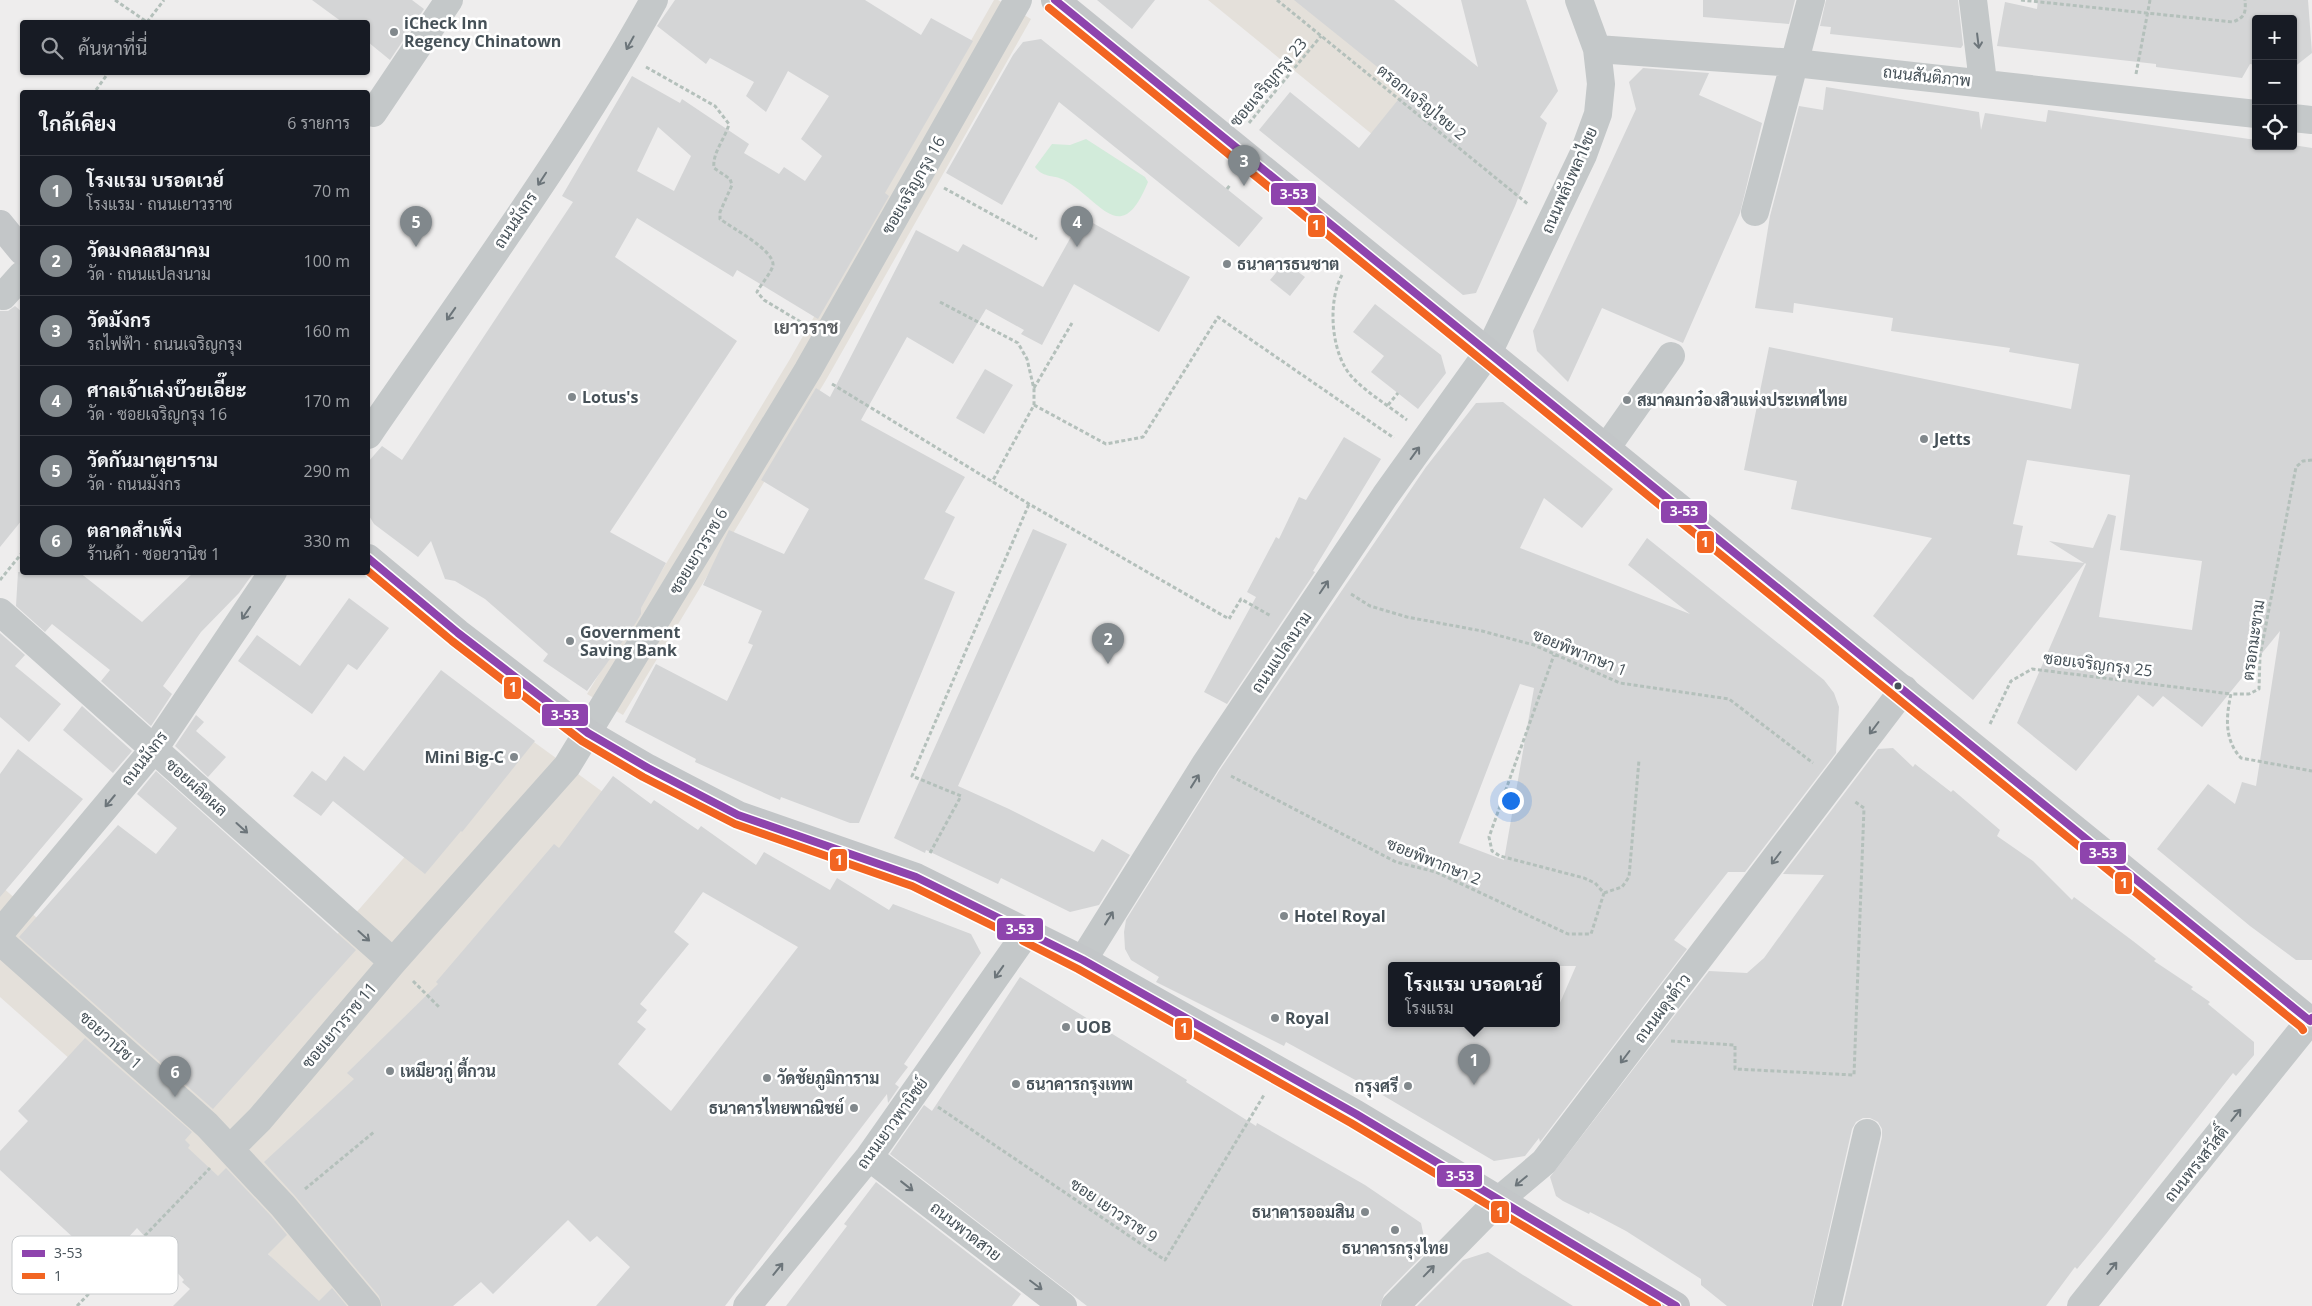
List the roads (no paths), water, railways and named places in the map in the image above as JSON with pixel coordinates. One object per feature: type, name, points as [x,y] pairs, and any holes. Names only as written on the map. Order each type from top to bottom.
[{"type":"main road","points":[[1055,0],[2312,1022]]},
{"type":"main road","points":[[0,224],[20,249]]},
{"type":"main road","points":[[370,560],[458,633],[588,733],[738,816],[916,877],[1083,960],[1356,1114],[1498,1201],[1676,1306]]},
{"type":"street","name":"ถนนมังกร","points":[[370,432],[523,209],[623,55],[654,0]]},
{"type":"street","name":"ซอยเจริญกรุง 16","points":[[808,370],[1018,0]]},
{"type":"street","name":"ถนนพลับพลาไชย","points":[[1490,352],[1583,155],[1598,114],[1601,84],[1597,49],[1579,0]]},
{"type":"street","points":[[1755,212],[1811,0]]},
{"type":"street","points":[[1973,0],[1983,82]]},
{"type":"street","points":[[373,112],[437,4]]},
{"type":"street","name":"ถนนสันติภาพ","points":[[1597,49],[1795,63],[1983,82],[2252,114]]},
{"type":"street","points":[[2297,118],[2312,120]]},
{"type":"street","points":[[3,296],[20,277]]},
{"type":"street","name":"ถนนแปลงนาม","points":[[1083,960],[1206,763],[1414,453],[1490,352]]},
{"type":"street","points":[[1607,447],[1671,356]]},
{"type":"street","name":"ซอยเยาวราช 6","points":[[588,733],[808,370]]},
{"type":"street","name":"ถนนมังกร","points":[[0,933],[154,749],[272,575]]},
{"type":"street","name":"ซอยผลิตผล","points":[[0,612],[393,962]]},
{"type":"street","name":"ถนนผดุงด้าว","points":[[1396,1306],[1498,1201],[1544,1162],[1904,689]]},
{"type":"street","name":"ซอยเยาวราช 11","points":[[230,1149],[260,1119],[393,962],[567,766],[588,733]]},
{"type":"street","name":"ถนนเยาวพานิชย์","points":[[747,1306],[824,1193],[869,1157],[1027,932]]},
{"type":"street","name":"ซอยวานิช 1","points":[[0,941],[230,1149],[283,1206],[367,1306]]},
{"type":"street","name":"ถนนทรงสวัสดิ์","points":[[2081,1306],[2312,1022]]},
{"type":"street","points":[[1827,1306],[1867,1133]]},
{"type":"street","name":"ถนนพาดสาย","points":[[869,1157],[1064,1306]]},
{"type":"place","name":"iCheck Inn Regency Chinatown","points":[[394,32]]},
{"type":"place","name":"วัดมังกร","points":[[1244,186]]},
{"type":"place","name":"วัดกันมาตุยาราม","points":[[416,247]]},
{"type":"place","name":"ศาลเจ้าเล่งบ๊วยเอี๊ยะ","points":[[1077,247]]},
{"type":"place","name":"ธนาคารธนชาต","points":[[1227,264]]},
{"type":"place","name":"Lotus's","points":[[572,397]]},
{"type":"place","name":"สมาคมกว๋องสิวแห่งประเทศไทย","points":[[1627,400]]},
{"type":"place","name":"Jetts","points":[[1924,439]]},
{"type":"place","name":"Government Saving Bank","points":[[570,641]]},
{"type":"place","name":"วัดมงคลสมาคม","points":[[1108,664]]},
{"type":"place","name":"Mini Big-C","points":[[514,757]]},
{"type":"place","name":"Hotel Royal","points":[[1284,916]]},
{"type":"place","name":"Royal","points":[[1275,1018]]},
{"type":"place","name":"UOB","points":[[1066,1027]]},
{"type":"place","name":"เหมียวกู่ ตี้กวน","points":[[390,1071]]},
{"type":"place","name":"วัดชัยภูมิการาม","points":[[767,1078]]},
{"type":"place","name":"ธนาคารกรุงเทพ","points":[[1016,1084]]},
{"type":"place","name":"โรงแรม บรอดเวย์","points":[[1474,1085]]},
{"type":"place","name":"กรุงศรี","points":[[1408,1086]]},
{"type":"place","name":"ตลาดสำเพ็ง","points":[[175,1097]]},
{"type":"place","name":"ธนาคารไทยพาณิชย์","points":[[854,1108]]},
{"type":"place","name":"ธนาคารออมสิน","points":[[1365,1212]]},
{"type":"place","name":"ธนาคารกรุงไทย","points":[[1395,1230]]},
{"type":"district","name":"เยาวราช","points":[[806,327]]}]
